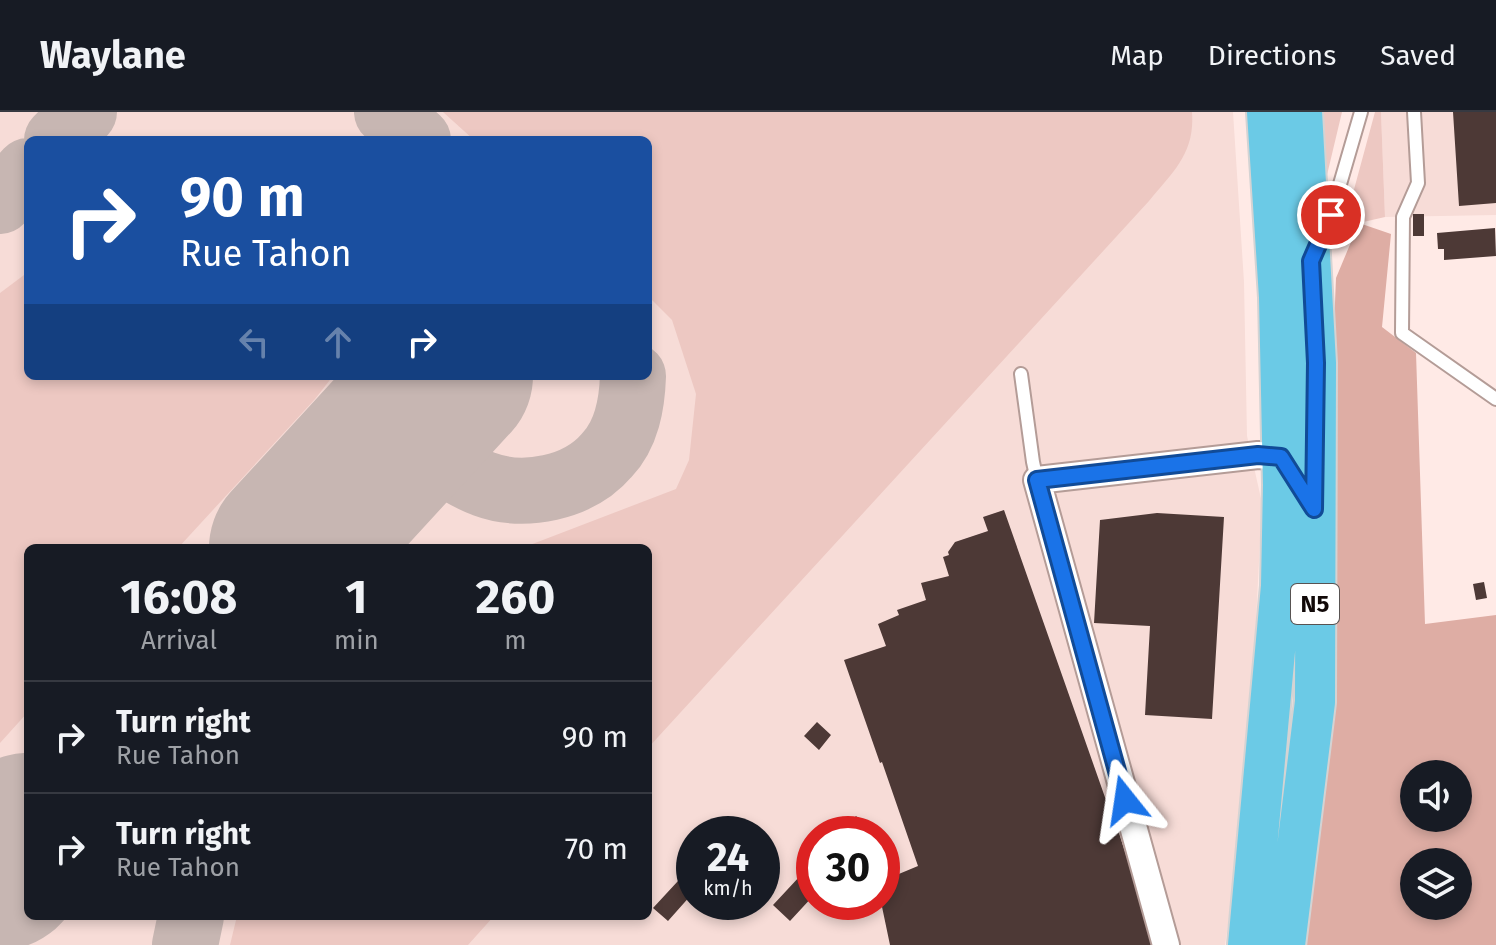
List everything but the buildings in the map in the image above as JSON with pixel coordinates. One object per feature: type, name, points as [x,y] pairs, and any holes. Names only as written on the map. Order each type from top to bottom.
[{"type":"main road","name":"N5","points":[[1268,112],[1286,129],[1291,213],[1298,223],[1317,234]]},
{"type":"main road","name":"N5","points":[[1248,945],[1281,586],[1283,485],[1279,297],[1268,112]]},
{"type":"main road","name":"N5","points":[[1285,945],[1315,702],[1317,234],[1302,112]]},
{"type":"street","points":[[1166,945],[1037,480],[1258,455],[1281,457],[1314,509]]},
{"type":"lane","points":[[1317,234],[1361,112]]},
{"type":"lane","points":[[1414,112],[1418,183],[1403,217],[1402,333],[1496,399]]},
{"type":"lane","points":[[1021,374],[1037,480]]},
{"type":"shaded area","points":[[0,112],[1233,112],[1244,282],[1247,436],[1262,503],[1247,797],[1225,945],[0,945]]},
{"type":"shaded area","points":[[443,112],[1192,112],[1186,150],[1167,180],[652,744],[652,544],[532,544],[676,489],[689,460],[696,394],[672,320],[652,300],[652,136],[470,136]]},
{"type":"shaded area","points":[[1321,112],[1342,112],[1327,175]]},
{"type":"shaded area","points":[[1375,112],[1381,112],[1385,217],[1359,223],[1346,219]]},
{"type":"shaded area","points":[[1381,112],[1496,112],[1496,215],[1385,217]]},
{"type":"shaded area","points":[[1359,223],[1391,234],[1382,327],[1416,353],[1425,624],[1496,615],[1496,945],[1305,945],[1310,915],[1336,278]]},
{"type":"shaded area","points":[[24,275],[24,380],[330,380],[182,544],[24,544],[24,716],[0,743],[0,293]]},
{"type":"shaded area","points":[[236,920],[490,920],[468,945],[230,945]]},
{"type":"taxiway","points":[[61,136],[84,112]]},
{"type":"taxiway","points":[[387,112],[414,136]]},
{"type":"taxiway","points":[[0,201],[24,175]]},
{"type":"taxiway","points":[[393,438],[407,408],[412,380]]},
{"type":"taxiway","points":[[299,544],[360,479],[391,460],[405,456],[438,461],[484,484],[516,490],[550,488],[582,476],[607,455],[619,438],[630,408],[633,380]]},
{"type":"taxiway","points":[[185,945],[190,920]]},
{"type":"runway","points":[[296,544],[446,380]]},
{"type":"runway","points":[[0,867],[24,840]]},
{"type":"route","points":[[1125,800],[1037,480],[1258,455],[1281,457],[1314,509],[1317,434],[1311,261],[1331,215]]}]
